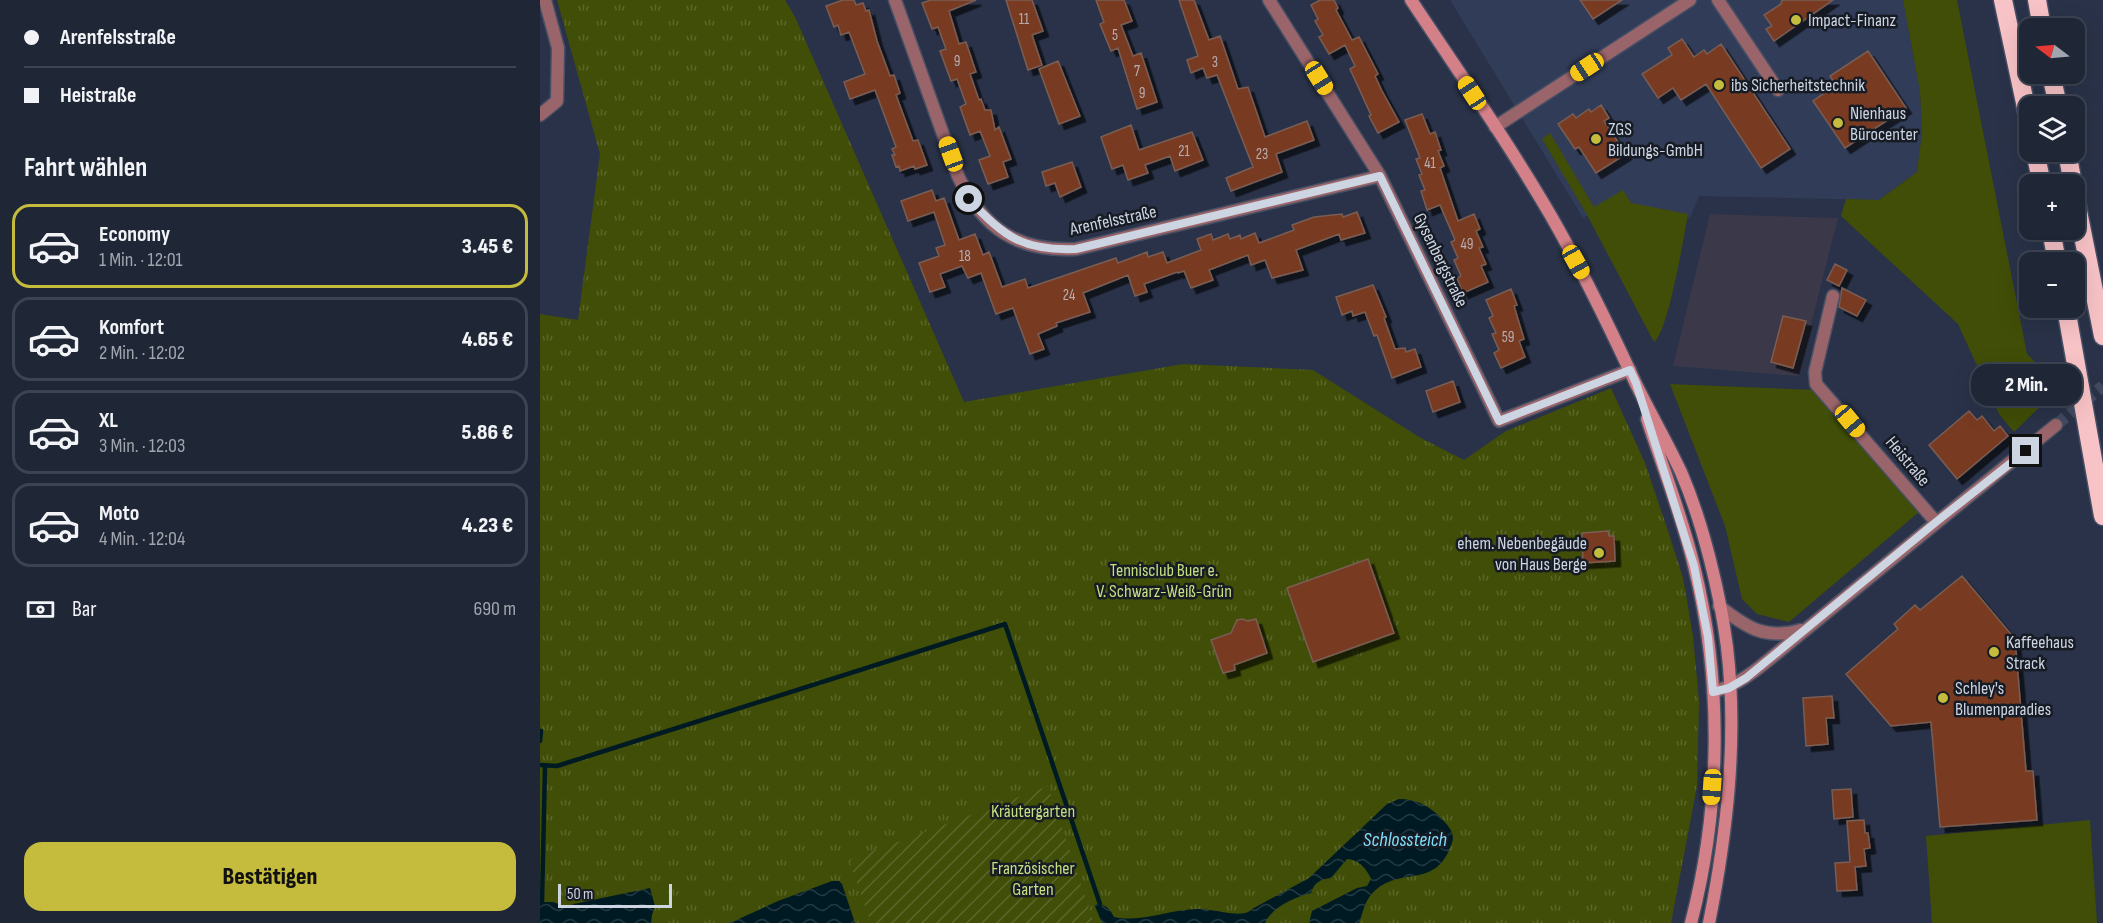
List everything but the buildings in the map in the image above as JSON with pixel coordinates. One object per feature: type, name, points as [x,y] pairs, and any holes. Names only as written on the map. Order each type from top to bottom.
[{"type":"highway","points":[[2003,0],[2024,96]]},
{"type":"highway","points":[[2037,0],[2040,18]]},
{"type":"highway","points":[[2084,240],[2103,336]]},
{"type":"highway","points":[[2068,318],[2103,516]]},
{"type":"main road","points":[[1411,0],[1550,214],[1575,259],[1681,473],[1707,554],[1719,606],[1726,647],[1729,688],[1731,740],[1726,812],[1719,870],[1709,923]]},
{"type":"main road","points":[[1636,383],[1694,566],[1708,637],[1713,692],[1714,749],[1707,838],[1691,923]]},
{"type":"street","points":[[540,115],[557,101],[558,48],[545,0]]},
{"type":"street","name":"Arenfelsstraße","points":[[895,0],[958,176],[969,199],[988,221],[1006,235],[1028,245],[1052,250],[1076,249],[1380,176]]},
{"type":"street","name":"Gysenbergstraße","points":[[1269,0],[1380,176],[1499,421],[1630,370]]},
{"type":"street","points":[[1495,127],[1690,0]]},
{"type":"street","points":[[1718,0],[1778,90]]},
{"type":"street","name":"Heistraße","points":[[1833,296],[1815,372],[1816,384],[1936,522]]},
{"type":"street","points":[[1713,692],[1729,688],[1746,678],[2056,425]]},
{"type":"street","points":[[1719,606],[1749,627],[1764,633],[1784,635],[1805,629]]},
{"type":"shaded area","points":[[1450,0],[1903,0],[1920,91],[1922,132],[1917,172],[1879,200],[1699,196],[1690,218],[1627,206],[1620,195],[1583,218]]},
{"type":"shaded area","points":[[1710,214],[1838,218],[1798,376],[1673,366]]},
{"type":"green space","points":[[557,0],[785,0],[795,17],[964,402],[1183,364],[1313,370],[1419,437],[1464,460],[1506,431],[1611,388],[1645,463],[1668,531],[1683,578],[1693,636],[1699,702],[1697,786],[1671,923],[540,923],[540,314],[578,320],[600,154]]},
{"type":"green space","points":[[1903,0],[1957,0],[2027,354],[2045,372],[2050,397],[2014,432],[1999,414],[1958,324],[1841,216],[1846,199],[1879,200],[1917,172],[1922,132],[1920,91]]},
{"type":"green space","points":[[1550,133],[1594,207],[1623,190],[1631,203],[1688,214],[1670,303],[1665,321],[1654,342],[1586,213],[1542,139]]},
{"type":"green space","points":[[1670,384],[1815,390],[1919,512],[1789,622],[1757,614],[1742,599],[1725,526]]},
{"type":"green space","name":"Französischer Garten","points":[[1048,786],[1094,923],[871,923],[849,860]]},
{"type":"green space","points":[[2090,820],[2097,923],[1932,923],[1926,836]]},
{"type":"water","name":"Schlossteich","points":[[1399,799],[1418,802],[1434,811],[1451,830],[1452,844],[1436,868],[1427,873],[1388,882],[1378,888],[1368,900],[1359,923],[1309,923],[1312,911],[1357,888],[1367,886],[1371,879],[1367,872],[1362,865],[1351,859],[1347,859],[1331,878],[1318,882],[1311,893],[1291,900],[1278,908],[1265,923],[1102,923],[1095,906],[1096,904],[1105,906],[1114,917],[1125,918],[1198,909],[1235,914],[1248,912],[1309,878],[1387,804]]},
{"type":"water","points":[[832,881],[839,881],[842,884],[855,923],[730,923],[778,901]]},
{"type":"water","points":[[650,888],[655,906],[651,923],[540,923],[540,902],[553,902],[564,906]]},
{"type":"waterway","points":[[540,765],[557,766],[1005,624],[1100,904]]},
{"type":"waterway","points":[[540,741],[541,731]]},
{"type":"waterway","points":[[542,902],[545,766]]},
{"type":"tunnel","points":[[2056,425],[2103,386]]},
{"type":"place","name":"Impact-Finanz","points":[[1796,20]]},
{"type":"place","name":"ibs Sicherheitstechnik","points":[[1719,85]]},
{"type":"place","name":"Nienhaus Bürocenter","points":[[1838,123]]},
{"type":"place","name":"ZGS Bildungs-GmbH","points":[[1596,139]]},
{"type":"place","name":"ehem. Nebenbegäude von Haus Berge","points":[[1599,553]]},
{"type":"place","name":"Kaffeehaus Strack","points":[[1994,652]]},
{"type":"place","name":"Schley's Blumenparadies","points":[[1943,698]]},
{"type":"route","points":[[969,199],[988,221],[1006,235],[1028,245],[1052,250],[1076,249],[1380,176],[1499,421],[1630,370],[1694,566],[1708,637],[1713,692],[1729,688],[1746,678],[2026,451]]},
{"type":"park label","name":"Tennisclub Buer e. V. Schwarz-Weiß-Grün","points":[[1164,580]]},
{"type":"park label","name":"Kräutergarten","points":[[1033,811]]}]
